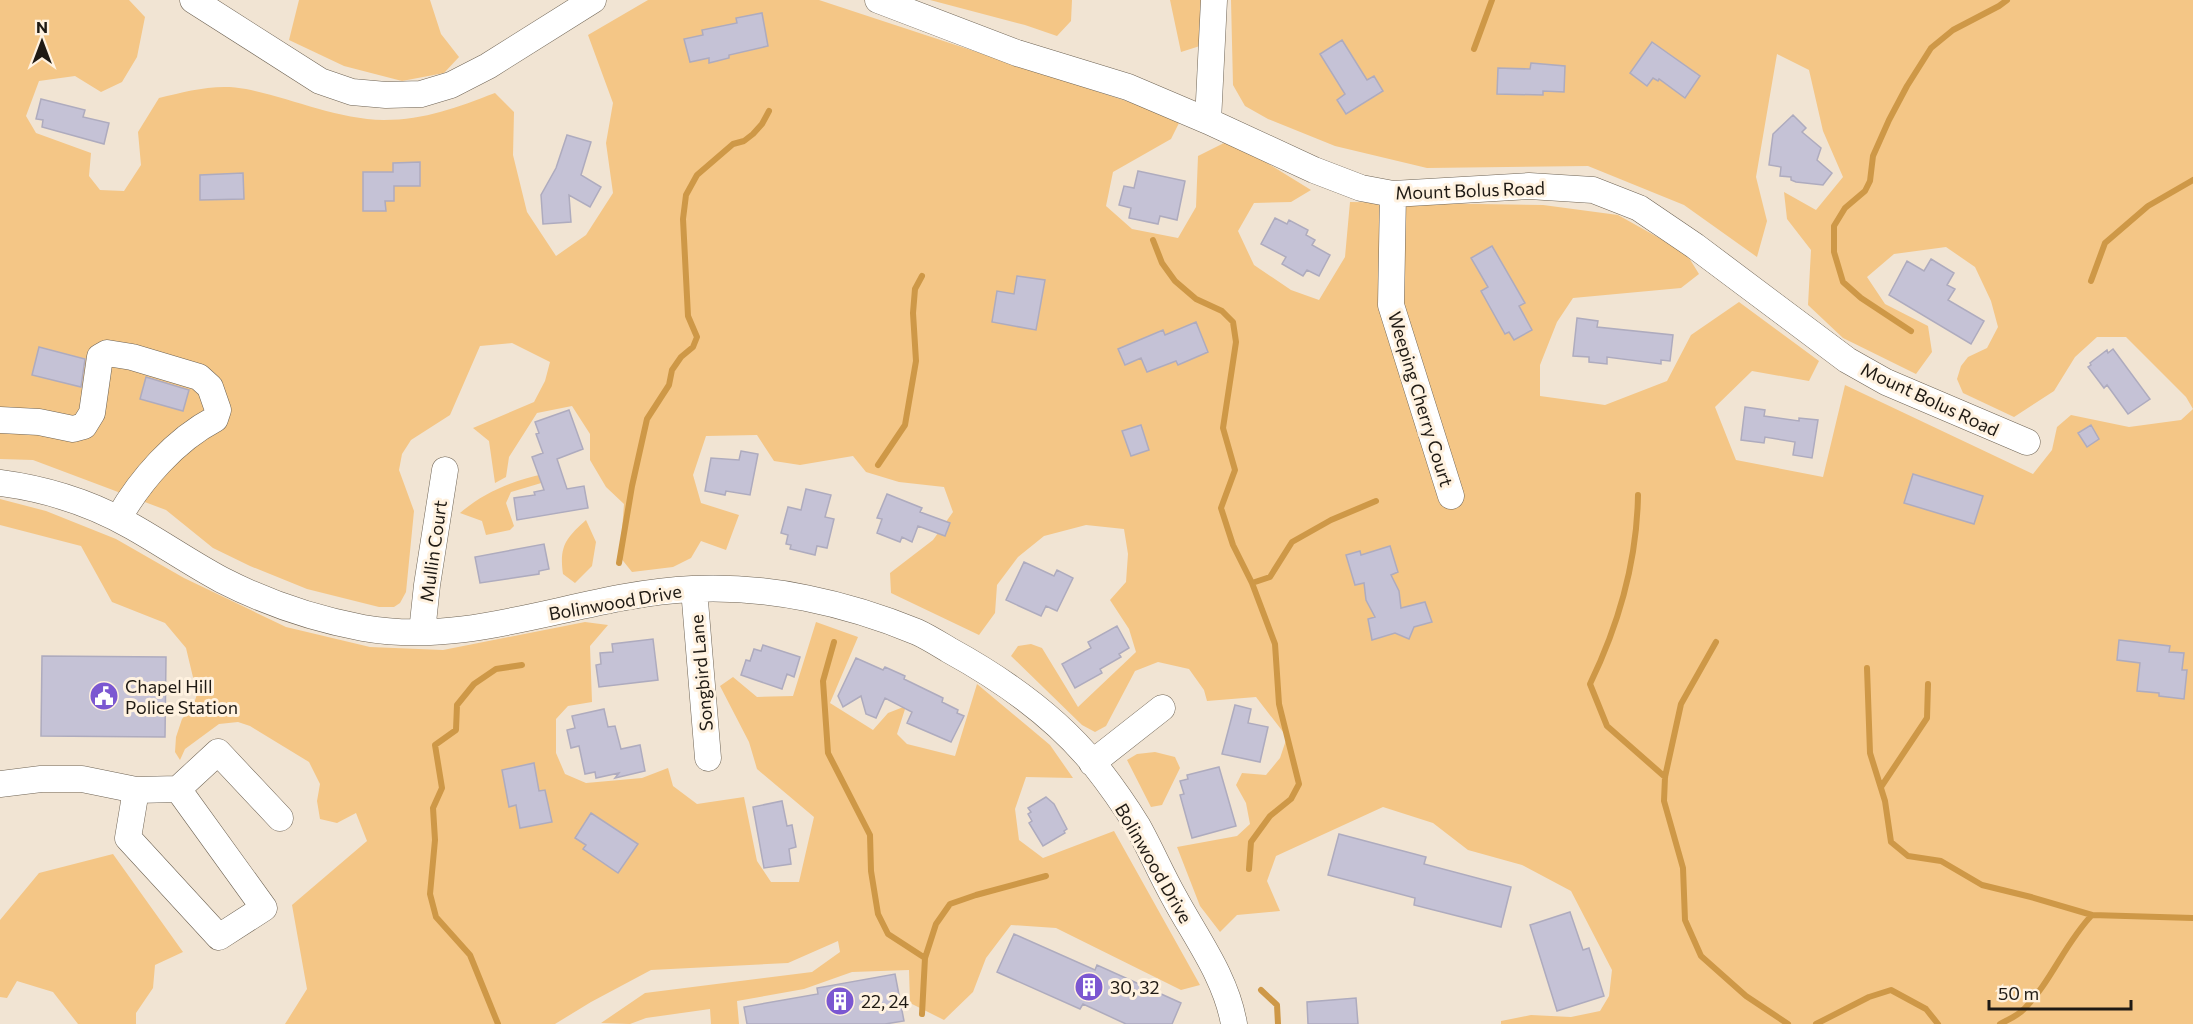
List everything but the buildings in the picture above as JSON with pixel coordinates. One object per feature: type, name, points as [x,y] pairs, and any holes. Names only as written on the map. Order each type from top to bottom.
[{"type":"street","points":[[193,0],[320,81],[352,92],[386,95],[421,94],[451,85],[488,66],[593,0]]},
{"type":"street","name":"Mount Bolus Road","points":[[878,0],[1017,53],[1128,87],[1314,170],[1361,188],[1393,194],[1529,186],[1593,190],[1639,208],[1695,246],[1847,360],[1887,382],[2027,442]]},
{"type":"street","points":[[1208,121],[1214,0]]},
{"type":"street","name":"Weeping Cherry Court","points":[[1393,194],[1391,305],[1451,496]]},
{"type":"street","points":[[0,420],[39,422],[73,429],[84,426],[92,413],[100,357],[107,353],[132,357],[199,377],[210,387],[218,410],[215,419],[195,430],[171,452],[129,500],[118,519]]},
{"type":"street","name":"Mullin Court","points":[[422,632],[427,585],[446,470]]},
{"type":"street","name":"Bolinwood Drive","points":[[0,483],[43,491],[83,503],[118,519],[220,579],[251,594],[305,613],[364,628],[422,632],[465,630],[612,599],[694,589],[748,590],[799,597],[852,610],[919,633],[983,669],[1039,709],[1092,763],[1136,824],[1185,917],[1212,962],[1224,990],[1234,1024]]},
{"type":"street","name":"Songbird Lane","points":[[694,589],[708,758]]},
{"type":"street","points":[[1092,763],[1162,708]]},
{"type":"street","points":[[0,784],[41,779],[82,779],[136,790],[178,789],[218,752],[280,818]]},
{"type":"street","points":[[136,790],[128,838],[219,937],[264,908],[178,789]]},
{"type":"shaded area","points":[[0,0],[129,0],[145,17],[137,57],[122,82],[101,92],[75,76],[39,81],[26,116],[36,133],[91,153],[89,176],[100,190],[124,191],[141,165],[138,132],[159,98],[170,95],[202,89],[235,87],[349,116],[384,120],[427,115],[495,93],[514,112],[513,155],[527,212],[556,256],[586,235],[613,193],[606,143],[613,103],[588,35],[648,0],[819,0],[1181,119],[1171,139],[1113,172],[1106,206],[1132,229],[1178,238],[1196,207],[1198,156],[1230,140],[1311,190],[1291,202],[1254,203],[1238,231],[1254,265],[1291,290],[1319,300],[1345,257],[1350,202],[1543,205],[1618,215],[1686,253],[1699,274],[1681,288],[1573,298],[1557,322],[1540,365],[1540,396],[1605,405],[1667,381],[1691,335],[1739,302],[1819,361],[1809,381],[1752,371],[1715,407],[1736,460],[1823,477],[1845,385],[2033,474],[2052,450],[2057,427],[2071,415],[2129,427],[2181,420],[2193,409],[2193,1024],[1501,1024],[1501,1021],[1531,1015],[1571,1017],[1600,1011],[1609,996],[1612,970],[1571,891],[1522,865],[1468,850],[1433,823],[1383,807],[1276,856],[1267,881],[1280,911],[1237,915],[1220,932],[1200,906],[1177,847],[1237,836],[1250,824],[1246,803],[1236,785],[1242,773],[1266,775],[1280,758],[1287,737],[1256,697],[1207,701],[1204,690],[1189,669],[1158,662],[1135,671],[1106,726],[1095,732],[1082,725],[1011,656],[1018,646],[1031,644],[1042,648],[1078,707],[1136,652],[1129,629],[1110,600],[1126,582],[1128,554],[1124,529],[1086,525],[1044,536],[1018,557],[997,585],[995,613],[979,635],[891,593],[890,573],[933,540],[953,512],[944,487],[899,482],[866,472],[853,456],[800,465],[774,461],[757,435],[706,436],[693,475],[701,503],[739,515],[726,550],[701,541],[691,558],[673,567],[632,572],[620,557],[624,504],[606,487],[590,460],[590,434],[572,406],[537,413],[509,457],[506,477],[495,483],[489,441],[473,428],[534,402],[545,381],[550,362],[512,343],[480,346],[450,415],[411,440],[402,454],[399,470],[414,511],[406,592],[400,603],[394,607],[379,607],[307,589],[213,548],[166,510],[33,460],[0,459]]},
{"type":"shaded area","points":[[299,0],[430,0],[441,34],[459,57],[444,73],[402,81],[344,66],[289,40]]},
{"type":"shaded area","points":[[930,0],[1072,0],[1071,21],[1057,36],[1025,25]]},
{"type":"shaded area","points":[[1170,0],[1203,0],[1203,45],[1181,52]]},
{"type":"shaded area","points":[[1231,0],[2193,0],[2193,409],[2186,397],[2126,337],[2097,337],[2075,357],[2054,391],[2014,417],[1963,393],[1957,379],[1961,366],[1968,357],[1987,348],[1998,327],[1991,301],[1975,267],[1946,247],[1894,254],[1867,277],[1885,304],[1928,326],[1932,352],[1916,374],[1843,338],[1808,305],[1811,250],[1787,219],[1784,192],[1816,210],[1843,177],[1823,131],[1809,70],[1777,54],[1756,177],[1767,221],[1757,257],[1684,205],[1588,166],[1427,168],[1335,146],[1268,119],[1245,106],[1233,85]]},
{"type":"shaded area","points":[[544,474],[548,481],[511,492],[506,503],[514,526],[510,530],[486,535],[482,521],[460,513],[479,499],[500,488]]},
{"type":"shaded area","points":[[0,499],[46,511],[116,539],[184,578],[286,627],[370,647],[443,650],[585,622],[608,625],[590,646],[592,702],[568,706],[556,719],[556,753],[565,774],[586,783],[642,778],[668,768],[673,786],[697,804],[744,797],[757,861],[771,882],[799,882],[814,817],[757,769],[749,742],[720,686],[733,677],[757,697],[793,696],[816,622],[858,637],[830,703],[873,730],[888,713],[906,706],[897,734],[907,744],[955,756],[977,684],[1050,745],[1073,778],[1026,777],[1015,809],[1019,840],[1043,858],[1114,831],[1200,985],[1181,990],[1056,928],[1011,925],[986,958],[973,992],[944,1020],[910,1003],[909,970],[852,972],[804,989],[737,1001],[739,1024],[711,1024],[710,1009],[646,1018],[630,1024],[601,1023],[645,993],[812,972],[840,952],[838,941],[788,963],[651,970],[555,1024],[285,1024],[307,989],[292,905],[367,841],[356,813],[337,823],[320,819],[317,801],[320,784],[309,762],[250,726],[238,722],[219,724],[185,749],[180,760],[175,752],[176,737],[182,719],[193,707],[197,694],[186,648],[165,623],[112,602],[81,546],[0,525]]},
{"type":"shaded area","points":[[586,520],[596,542],[592,566],[575,583],[563,574],[563,549],[573,532]]},
{"type":"shaded area","points":[[1155,752],[1175,757],[1180,768],[1162,805],[1151,807],[1127,760],[1137,754]]},
{"type":"shaded area","points":[[113,854],[183,952],[155,965],[153,988],[136,1013],[136,1024],[78,1024],[53,992],[17,981],[7,998],[0,997],[0,920],[39,873]]},
{"type":"waterway","points":[[1474,49],[1492,0]]},
{"type":"waterway","points":[[1911,331],[1861,298],[1843,282],[1834,252],[1834,226],[1845,208],[1865,191],[1870,181],[1873,156],[1889,120],[1931,48],[1953,30],[2007,0]]},
{"type":"waterway","points":[[619,563],[632,486],[647,419],[669,385],[672,370],[681,357],[693,347],[697,337],[688,316],[683,219],[686,195],[697,175],[733,144],[744,141],[753,134],[769,111]]},
{"type":"waterway","points":[[2091,281],[2105,243],[2148,206],[2193,180]]},
{"type":"waterway","points":[[1153,240],[1162,263],[1175,281],[1196,299],[1222,311],[1233,322],[1236,342],[1223,428],[1235,470],[1221,508],[1233,545],[1252,583],[1275,644],[1279,704],[1299,784],[1291,799],[1270,816],[1251,842],[1249,869]]},
{"type":"waterway","points":[[878,465],[905,425],[916,361],[913,313],[915,289],[922,276]]},
{"type":"waterway","points":[[1638,495],[1634,544],[1624,592],[1610,638],[1590,684],[1607,726],[1665,777]]},
{"type":"waterway","points":[[1252,583],[1270,577],[1292,542],[1331,520],[1376,501]]},
{"type":"waterway","points":[[834,642],[823,681],[828,753],[870,835],[871,871],[878,914],[888,934],[925,958]]},
{"type":"waterway","points":[[1716,642],[1681,704],[1665,777],[1664,801],[1683,868],[1685,920],[1701,956],[1746,996],[1788,1024]]},
{"type":"waterway","points":[[498,1024],[470,955],[436,917],[430,894],[435,840],[433,808],[442,788],[435,745],[456,730],[457,705],[474,684],[496,669],[522,665]]},
{"type":"waterway","points":[[1867,668],[1870,753],[1885,801],[1891,842],[1908,856],[1941,861],[1982,885],[2092,915]]},
{"type":"waterway","points":[[1881,787],[1927,718],[1928,684]]},
{"type":"waterway","points":[[922,1014],[925,958],[936,924],[950,904],[1046,876]]},
{"type":"waterway","points":[[2000,1024],[2019,1014],[2034,998],[2082,926],[2092,915],[2193,918]]},
{"type":"waterway","points":[[1261,990],[1277,1005],[1278,1024]]},
{"type":"waterway","points":[[1816,1024],[1869,997],[1891,990],[1926,1009],[1938,1024]]},
{"type":"place","name":"Chapel Hill Police Station","points":[[104,696]]},
{"type":"place","name":"30, 32","points":[[1089,987]]},
{"type":"place","name":"22, 24","points":[[840,1001]]}]
